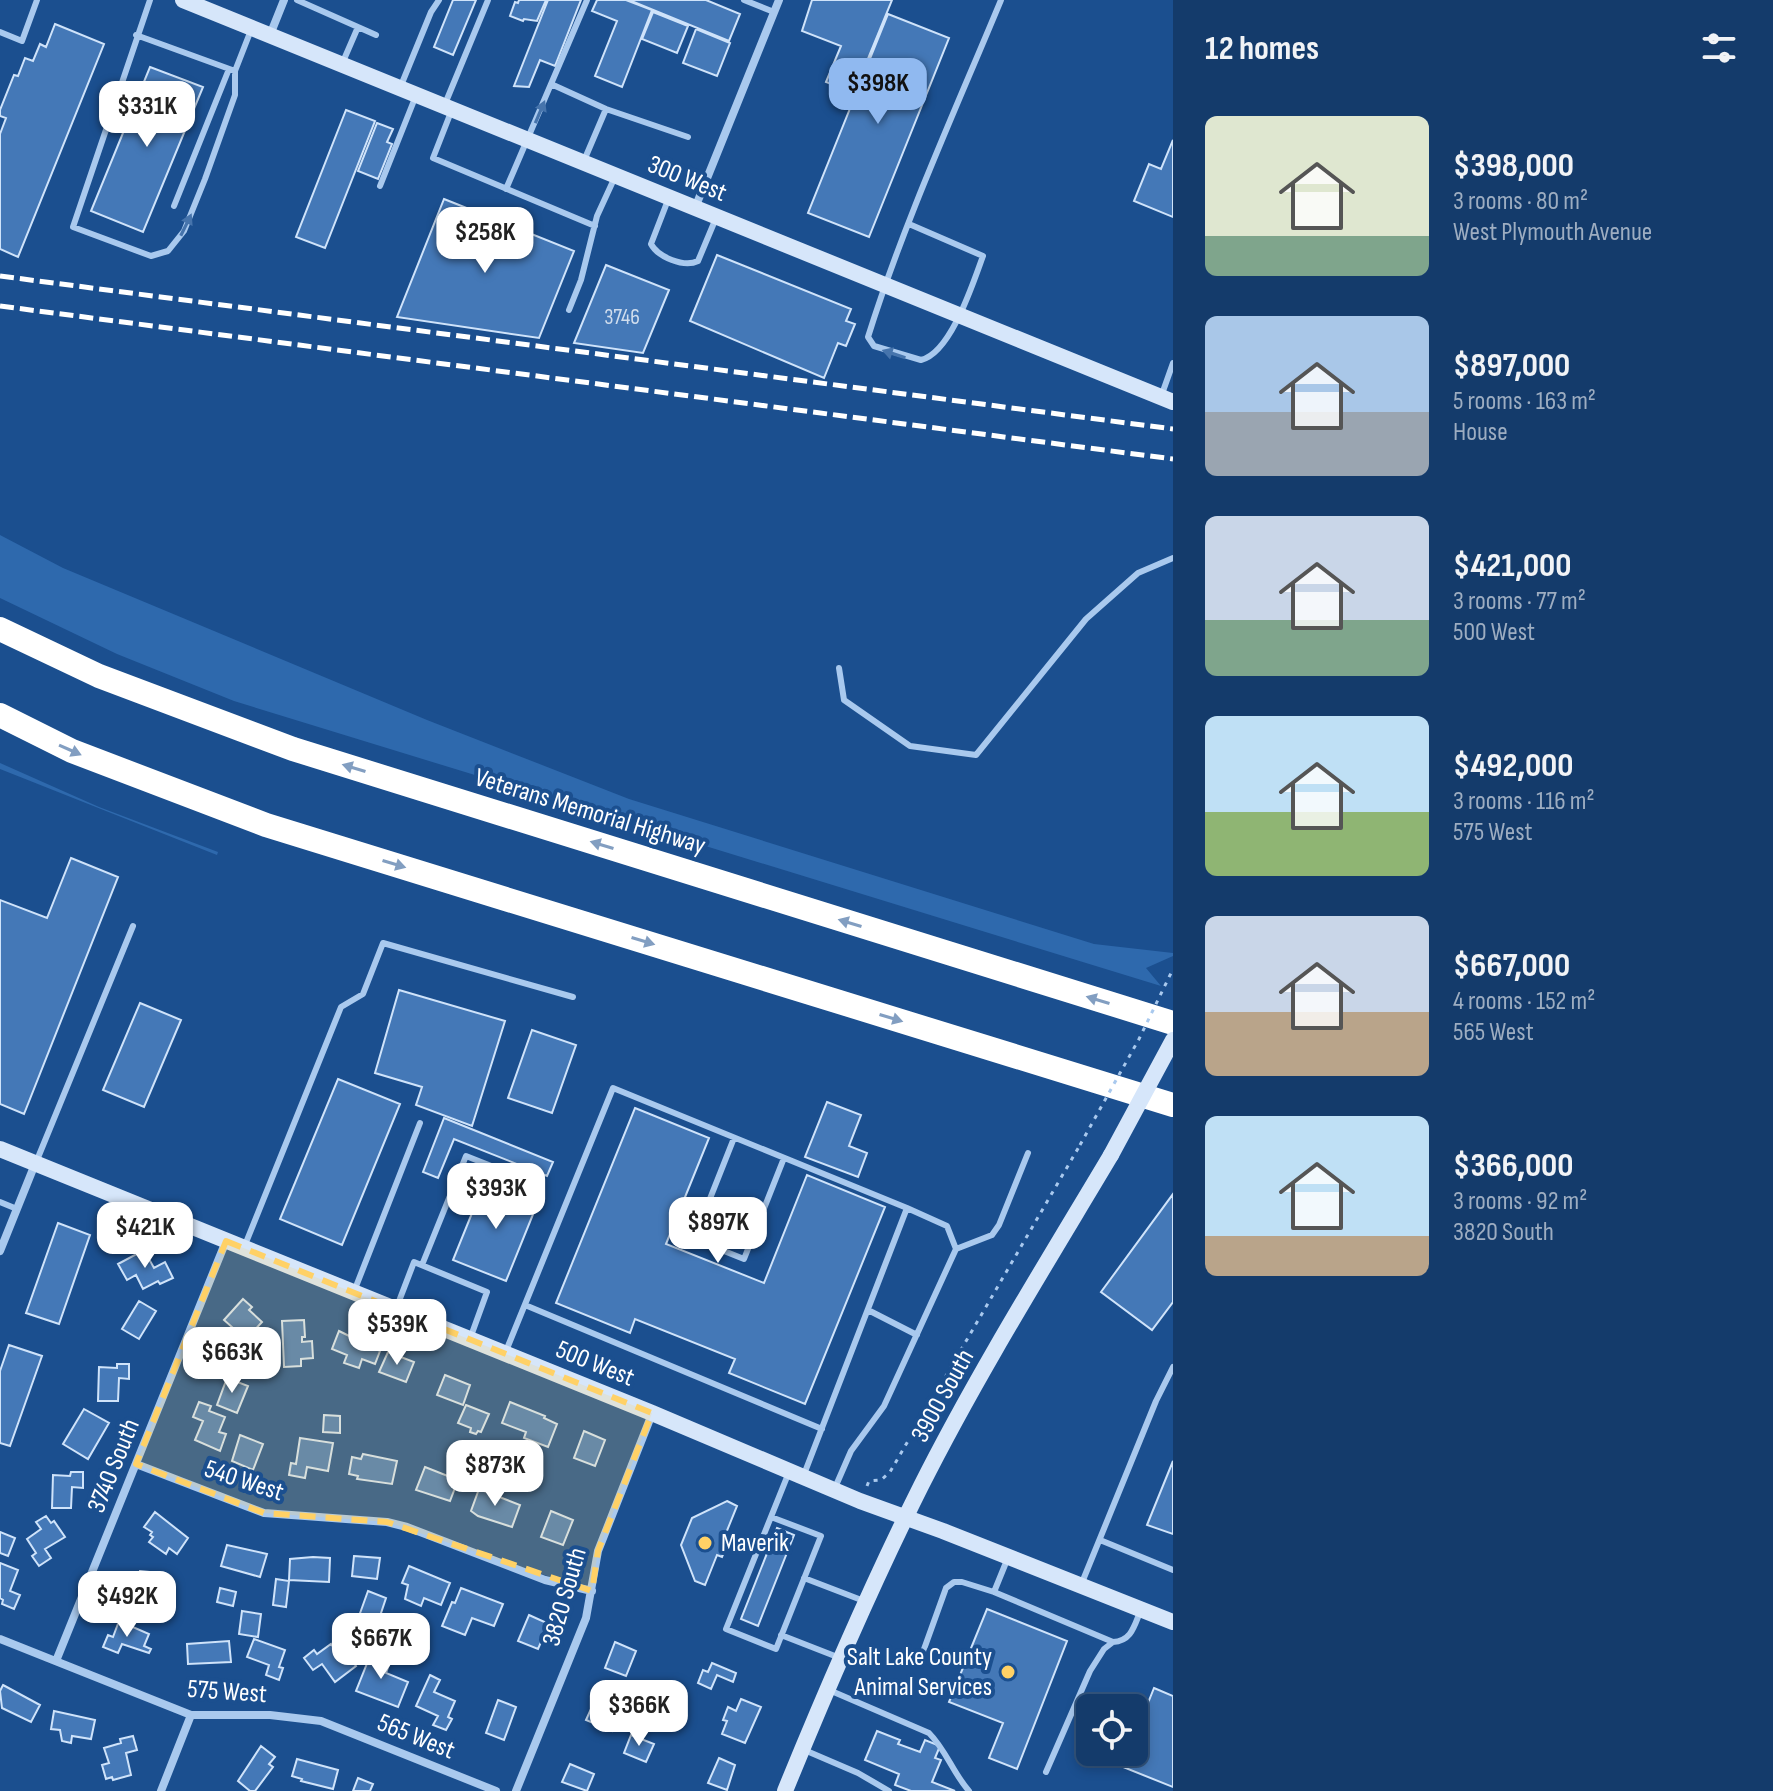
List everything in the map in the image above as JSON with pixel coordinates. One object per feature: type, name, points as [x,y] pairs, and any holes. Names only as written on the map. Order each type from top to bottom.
[{"type":"highway","name":"Veterans Memorial Highway","points":[[0,629],[99,676],[293,749],[1173,1023]]},
{"type":"highway","points":[[0,715],[72,751],[266,825],[1173,1105]]},
{"type":"main road","name":"300 West","points":[[183,0],[1167,399]]},
{"type":"main road","name":"3900 South","points":[[785,1791],[840,1658],[906,1518],[996,1349],[1111,1155],[1173,1040]]},
{"type":"main road","name":"500 West","points":[[0,1149],[652,1413],[834,1491],[1173,1622]]},
{"type":"street","points":[[270,35],[284,0]]},
{"type":"street","points":[[695,208],[779,0]]},
{"type":"street","points":[[0,1251],[35,1164]]},
{"type":"street","name":"3740 South","points":[[56,1661],[226,1241]]},
{"type":"street","name":"3820 South","points":[[516,1791],[586,1618],[598,1551],[652,1413]]},
{"type":"street","name":"540 West","points":[[136,1464],[264,1513],[344,1517],[407,1527],[545,1580],[592,1591]]},
{"type":"street","name":"575 West","points":[[0,1639],[191,1715],[270,1715],[321,1721]]},
{"type":"street","points":[[161,1791],[191,1715]]},
{"type":"street","name":"565 West","points":[[321,1721],[496,1791]]},
{"type":"lane","points":[[0,32],[22,41],[37,0]]},
{"type":"lane","points":[[150,0],[73,227],[151,256],[168,251],[184,231],[235,95],[232,70]]},
{"type":"lane","points":[[297,0],[376,35]]},
{"type":"lane","points":[[380,186],[431,12],[439,0]]},
{"type":"lane","points":[[488,0],[433,158],[595,226]]},
{"type":"lane","points":[[506,189],[587,0]]},
{"type":"lane","points":[[744,0],[774,12]]},
{"type":"lane","points":[[909,224],[983,256],[960,315],[934,354],[924,360],[886,351],[870,343],[868,337],[909,224],[1001,0]]},
{"type":"lane","points":[[342,64],[358,27]]},
{"type":"lane","points":[[174,206],[252,28]]},
{"type":"lane","points":[[136,35],[232,70]]},
{"type":"lane","points":[[551,84],[606,109],[688,137]]},
{"type":"lane","points":[[583,163],[606,109]]},
{"type":"lane","points":[[569,310],[581,280],[595,226],[616,176]]},
{"type":"lane","points":[[669,197],[651,244],[656,253],[687,265],[698,261],[717,216]]},
{"type":"lane","points":[[1167,399],[1173,363]]},
{"type":"lane","points":[[839,668],[844,700],[910,746],[976,755],[1086,619],[1138,573],[1173,558]]},
{"type":"lane","points":[[35,1164],[133,926]]},
{"type":"lane","points":[[243,1248],[341,1007],[363,994],[383,943],[573,997]]},
{"type":"lane","points":[[505,1354],[613,1088],[947,1226],[956,1249]]},
{"type":"lane","points":[[353,1292],[420,1123]]},
{"type":"lane","points":[[734,1138],[694,1239],[744,1259],[784,1158]]},
{"type":"lane","points":[[834,1491],[851,1451],[884,1406],[956,1249],[992,1235],[1028,1153]]},
{"type":"lane","points":[[422,1265],[466,1156],[509,1173]]},
{"type":"lane","points":[[0,1202],[17,1209]]},
{"type":"lane","points":[[771,1517],[821,1536],[776,1649],[726,1629],[771,1517],[822,1429],[907,1208]]},
{"type":"lane","points":[[396,1310],[414,1262],[422,1265],[487,1292],[469,1340]]},
{"type":"lane","points":[[525,1305],[822,1429]]},
{"type":"lane","points":[[868,1310],[917,1335]]},
{"type":"lane","points":[[1081,1585],[1156,1401],[1173,1367]]},
{"type":"lane","points":[[1100,1540],[1173,1570]]},
{"type":"lane","points":[[994,1592],[1008,1556]]},
{"type":"lane","points":[[804,1578],[865,1602]]},
{"type":"lane","points":[[919,1663],[946,1588],[954,1582],[994,1592],[1113,1642],[1123,1641],[1131,1634],[1141,1609]]},
{"type":"lane","points":[[781,1635],[840,1658]]},
{"type":"lane","points":[[1046,1772],[1090,1671],[1104,1649],[1113,1642]]},
{"type":"lane","points":[[827,1689],[929,1733],[941,1745],[959,1780],[969,1791]]},
{"type":"lane","points":[[802,1749],[858,1773],[889,1791]]},
{"type":"path","points":[[868,1484],[888,1475],[1080,1145],[1139,1039],[1173,969]]},
{"type":"highlighted area","points":[[226,1241],[652,1413],[598,1551],[592,1591],[387,1522],[264,1513],[136,1464]]},
{"type":"shaded area","points":[[0,535],[63,568],[427,720],[629,799],[1094,944],[1173,953],[1173,956],[1146,968],[1161,986],[234,701],[117,654],[0,598]]},
{"type":"shaded area","points":[[0,763],[99,807],[218,852],[217,855],[0,769]]},
{"type":"building","points":[[453,0],[476,0],[453,55],[434,47]]},
{"type":"building","points":[[546,0],[537,21],[523,21],[510,16],[515,2]]},
{"type":"building","points":[[548,0],[581,0],[555,66],[540,60],[529,87],[514,86]]},
{"type":"building","points":[[597,0],[626,0],[652,10],[622,87],[595,76],[617,21],[592,11]]},
{"type":"building","points":[[629,0],[706,0],[740,14],[729,41]]},
{"type":"building","points":[[812,0],[892,0],[854,93],[826,82],[841,46],[802,31]]},
{"type":"building","points":[[653,12],[688,26],[677,53],[642,39]]},
{"type":"building","points":[[888,14],[949,38],[869,237],[808,213]]},
{"type":"building","points":[[55,24],[104,44],[18,257],[0,249],[0,134],[6,118],[0,116],[0,110],[14,75],[18,76],[25,58],[33,61],[40,44],[46,47]]},
{"type":"building","points":[[696,29],[730,43],[717,76],[683,63]]},
{"type":"building","points":[[150,67],[203,87],[143,232],[91,211]]},
{"type":"building","points":[[346,110],[375,121],[325,248],[296,237]]},
{"type":"building","points":[[377,123],[393,129],[387,142],[392,144],[378,179],[358,171]]},
{"type":"building","points":[[1173,140],[1173,217],[1134,201],[1149,164],[1161,169]]},
{"type":"building","points":[[444,199],[574,251],[539,338],[397,317]]},
{"type":"building","points":[[717,255],[851,309],[846,321],[855,324],[846,346],[838,343],[824,378],[690,321]]},
{"type":"building","points":[[606,265],[669,290],[643,353],[574,343]]},
{"type":"building","points":[[71,858],[118,877],[24,1114],[0,1104],[0,900],[47,918]]},
{"type":"building","points":[[399,990],[505,1021],[472,1126],[416,1105],[422,1087],[375,1073]]},
{"type":"building","points":[[140,1003],[181,1020],[144,1107],[103,1090]]},
{"type":"building","points":[[532,1030],[576,1045],[552,1113],[508,1098]]},
{"type":"building","points":[[338,1079],[400,1104],[342,1245],[280,1219]]},
{"type":"building","points":[[827,1102],[861,1115],[849,1146],[867,1153],[858,1177],[805,1157]]},
{"type":"building","points":[[635,1108],[709,1138],[666,1244],[764,1283],[807,1175],[885,1207],[805,1404],[729,1373],[735,1359],[635,1319],[630,1333],[556,1303]]},
{"type":"building","points":[[444,1118],[553,1162],[547,1176],[454,1139],[438,1178],[423,1172]]},
{"type":"building","points":[[485,1181],[538,1202],[506,1281],[453,1260]]},
{"type":"building","points":[[1173,1194],[1173,1302],[1152,1330],[1101,1292]]},
{"type":"building","points":[[58,1223],[90,1235],[59,1324],[26,1313]]},
{"type":"building","points":[[144,1250],[154,1268],[165,1262],[173,1278],[143,1289],[136,1275],[127,1280],[118,1264]]},
{"type":"building","points":[[243,1299],[262,1322],[250,1335],[258,1343],[248,1354],[226,1334],[232,1327],[224,1320]]},
{"type":"building","points":[[139,1301],[156,1311],[139,1339],[122,1329]]},
{"type":"building","points":[[304,1320],[305,1337],[302,1337],[302,1342],[312,1341],[313,1358],[301,1359],[301,1366],[284,1367],[282,1321]]},
{"type":"building","points":[[339,1331],[380,1351],[375,1364],[362,1359],[359,1368],[344,1363],[347,1355],[332,1349]]},
{"type":"building","points":[[9,1345],[42,1356],[10,1446],[0,1443],[0,1371]]},
{"type":"building","points":[[388,1352],[414,1362],[406,1382],[379,1372]]},
{"type":"building","points":[[117,1364],[129,1364],[129,1379],[119,1378],[118,1401],[98,1401],[99,1367],[117,1368]]},
{"type":"building","points":[[445,1375],[470,1385],[463,1405],[437,1395]]},
{"type":"building","points":[[227,1378],[248,1386],[237,1413],[217,1405]]},
{"type":"building","points":[[199,1402],[211,1406],[209,1411],[225,1417],[219,1432],[226,1434],[220,1451],[195,1440],[203,1421],[193,1417]]},
{"type":"building","points":[[510,1402],[557,1424],[548,1447],[524,1438],[526,1432],[502,1423]]},
{"type":"building","points":[[466,1405],[489,1414],[481,1432],[470,1432],[471,1428],[458,1423]]},
{"type":"building","points":[[84,1409],[109,1423],[88,1459],[63,1444]]},
{"type":"building","points":[[324,1415],[340,1416],[340,1433],[323,1432]]},
{"type":"building","points":[[584,1431],[605,1440],[595,1466],[574,1458]]},
{"type":"building","points":[[240,1435],[263,1444],[253,1470],[232,1461]]},
{"type":"building","points":[[300,1438],[333,1443],[328,1471],[307,1467],[305,1478],[289,1475],[291,1463],[296,1464]]},
{"type":"building","points":[[363,1454],[397,1461],[392,1484],[357,1479],[358,1476],[349,1474],[352,1457],[361,1459]]},
{"type":"building","points":[[1173,1461],[1173,1534],[1147,1525]]},
{"type":"building","points":[[425,1467],[458,1480],[450,1501],[416,1490]]},
{"type":"building","points":[[71,1472],[83,1472],[83,1488],[72,1487],[71,1508],[52,1508],[53,1475],[70,1476]]},
{"type":"building","points":[[479,1489],[520,1505],[512,1527],[471,1511]]},
{"type":"building","name":"Maverik","points":[[727,1501],[737,1506],[724,1538],[729,1540],[722,1557],[717,1555],[705,1585],[695,1581],[681,1545],[692,1518]]},
{"type":"building","points":[[551,1511],[573,1520],[563,1545],[541,1537]]},
{"type":"building","points":[[155,1512],[188,1538],[177,1554],[169,1548],[166,1554],[149,1542],[152,1532],[144,1527]]},
{"type":"building","points":[[46,1516],[51,1523],[54,1521],[65,1537],[45,1549],[51,1558],[39,1566],[32,1556],[36,1553],[27,1539],[41,1529],[36,1522]]},
{"type":"building","name":"Maverik","points":[[777,1528],[794,1535],[758,1626],[741,1619]]},
{"type":"building","points":[[0,1532],[15,1538],[8,1556],[0,1553]]},
{"type":"building","points":[[227,1545],[267,1554],[260,1577],[221,1566]]},
{"type":"building","points":[[354,1556],[380,1558],[377,1579],[352,1576]]},
{"type":"building","points":[[330,1558],[329,1582],[289,1580],[290,1559]]},
{"type":"building","points":[[0,1563],[18,1570],[10,1591],[20,1595],[14,1609],[2,1604],[0,1598]]},
{"type":"building","points":[[409,1566],[450,1583],[441,1605],[424,1598],[421,1606],[405,1599],[408,1585],[402,1583]]},
{"type":"building","points":[[140,1571],[159,1573],[157,1606],[138,1604]]},
{"type":"building","points":[[276,1579],[289,1581],[286,1607],[273,1605]]},
{"type":"building","points":[[220,1588],[236,1592],[233,1606],[217,1602]]},
{"type":"building","points":[[461,1588],[503,1604],[494,1626],[472,1618],[465,1635],[442,1626]]},
{"type":"building","points":[[368,1591],[386,1598],[378,1622],[359,1616]]},
{"type":"building","name":"Salt Lake County Animal Services","points":[[987,1609],[1067,1641],[1017,1769],[989,1758],[1003,1723],[949,1702]]},
{"type":"building","points":[[242,1611],[261,1614],[258,1637],[239,1634]]},
{"type":"building","points":[[529,1615],[549,1624],[538,1649],[518,1641]]},
{"type":"building","points":[[119,1621],[149,1634],[144,1646],[151,1649],[149,1653],[122,1644],[118,1653],[103,1647],[108,1635],[113,1637]]},
{"type":"building","points":[[254,1639],[285,1650],[279,1667],[283,1668],[279,1680],[266,1675],[269,1665],[247,1657]]},
{"type":"building","points":[[229,1641],[231,1662],[188,1664],[187,1644]]},
{"type":"building","points":[[615,1642],[636,1651],[626,1676],[605,1668]]},
{"type":"building","points":[[331,1644],[340,1656],[345,1652],[356,1666],[335,1682],[322,1664],[313,1670],[304,1658],[314,1650],[317,1654]]},
{"type":"building","points":[[372,1651],[391,1659],[386,1673],[408,1682],[398,1707],[356,1691]]},
{"type":"building","points":[[712,1663],[736,1673],[733,1682],[717,1675],[711,1689],[698,1683],[703,1670],[708,1672]]},
{"type":"building","points":[[430,1675],[440,1680],[434,1692],[455,1701],[448,1717],[452,1719],[446,1730],[433,1725],[438,1716],[416,1706]]},
{"type":"building","points":[[3,1685],[40,1705],[31,1722],[2,1708],[0,1691]]},
{"type":"building","points":[[1154,1688],[1173,1696],[1173,1787],[1123,1767],[1148,1766],[1148,1703]]},
{"type":"building","points":[[741,1699],[761,1707],[745,1743],[722,1734],[728,1707],[736,1711]]},
{"type":"building","points":[[498,1700],[516,1707],[504,1740],[486,1733]]},
{"type":"building","points":[[595,1700],[620,1710],[612,1731],[586,1720]]},
{"type":"building","points":[[54,1711],[95,1720],[91,1739],[72,1736],[71,1743],[62,1741],[60,1730],[51,1729]]},
{"type":"building","points":[[877,1731],[900,1740],[898,1744],[920,1752],[925,1740],[940,1746],[935,1758],[941,1760],[932,1782],[955,1791],[911,1791],[895,1785],[899,1774],[865,1760]]},
{"type":"building","points":[[631,1735],[654,1744],[646,1762],[624,1753]]},
{"type":"building","points":[[133,1736],[137,1750],[126,1753],[131,1775],[106,1779],[102,1765],[109,1763],[104,1748]]},
{"type":"building","points":[[261,1746],[275,1757],[269,1764],[273,1767],[255,1791],[250,1791],[238,1781]]},
{"type":"building","points":[[719,1758],[735,1765],[727,1790],[708,1783]]},
{"type":"building","points":[[297,1759],[338,1770],[333,1789],[292,1776]]},
{"type":"building","points":[[570,1764],[594,1774],[587,1791],[562,1782]]},
{"type":"building","points":[[358,1778],[373,1784],[370,1791],[353,1791]]},
{"type":"railway","points":[[0,276],[1173,429]]},
{"type":"railway","points":[[0,306],[1173,459]]},
{"type":"place","name":"Maverik","points":[[705,1543]]},
{"type":"place","name":"Salt Lake County Animal Services","points":[[1008,1672]]}]
